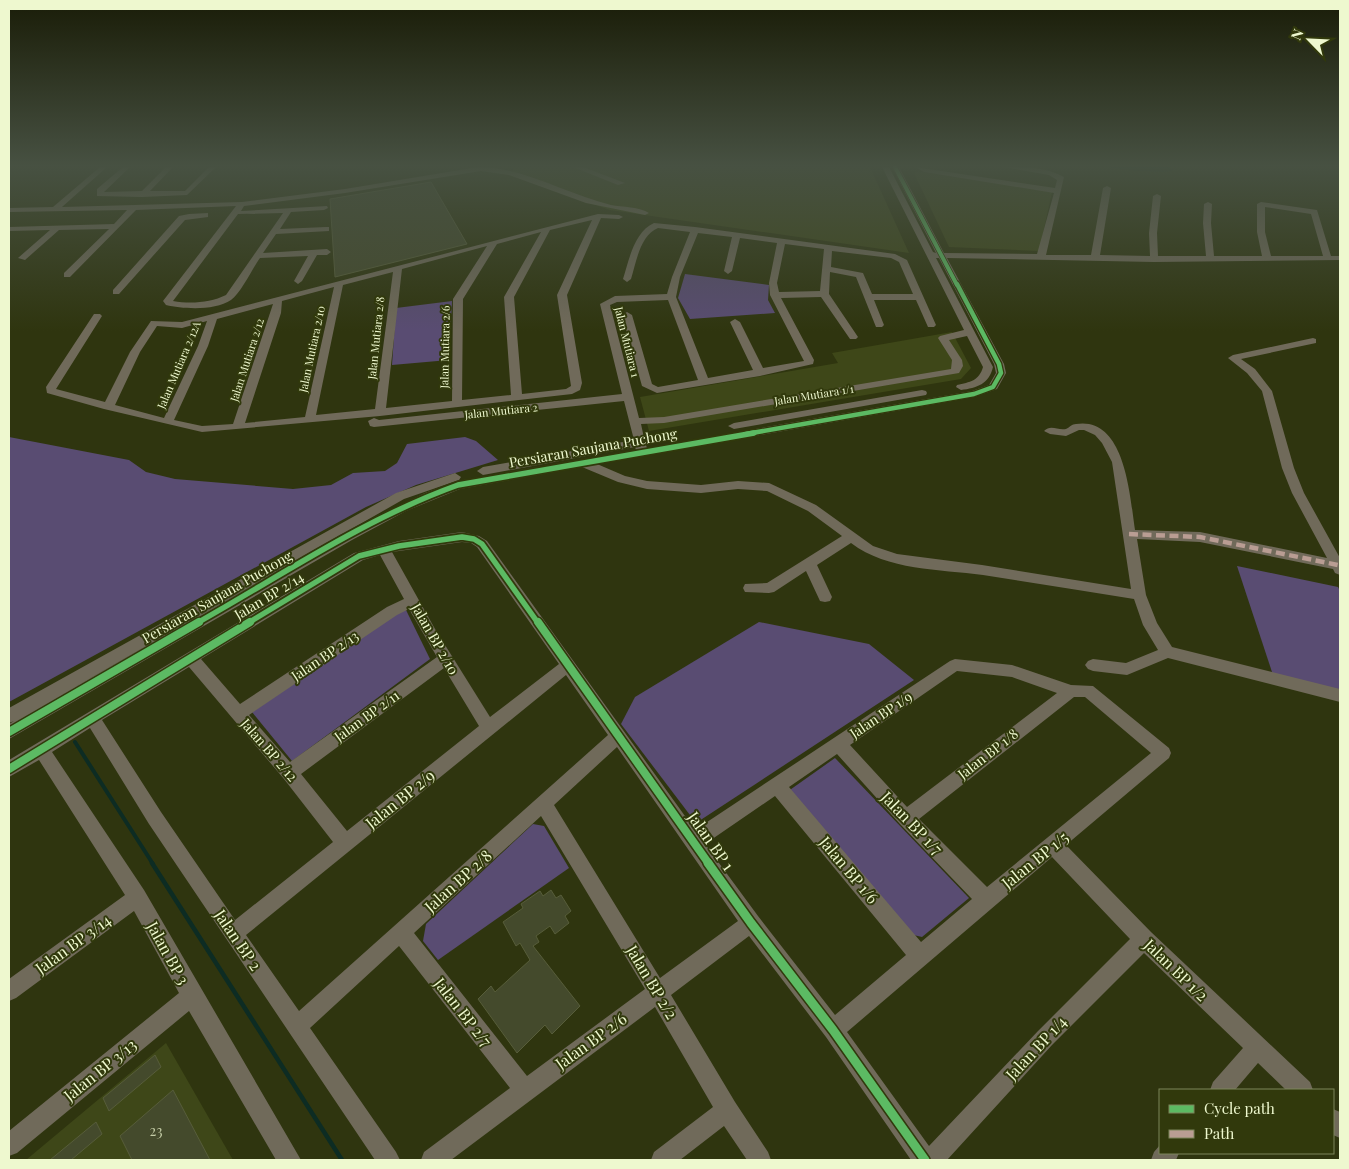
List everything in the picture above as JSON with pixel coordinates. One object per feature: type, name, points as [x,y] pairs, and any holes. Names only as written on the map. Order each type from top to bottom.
[{"type":"street","points":[[67,275],[120,222]]},
{"type":"street","points":[[116,292],[179,222]]},
{"type":"street","points":[[229,222],[168,301],[173,305],[223,302],[229,297],[281,222]]},
{"type":"street","points":[[108,407],[151,324],[157,322],[182,325],[574,222]]},
{"type":"street","points":[[97,316],[51,387],[51,391],[108,407],[202,429],[310,419],[382,418],[457,404],[568,392],[576,388],[577,382],[562,295],[595,222]]},
{"type":"street","name":"Persiaran Saujana Puchong","points":[[9,716],[250,578],[400,496],[457,476],[974,394],[993,387],[1001,373],[999,364],[916,222]]},
{"type":"street","name":"Persiaran Saujana Puchong","points":[[9,732],[347,537],[416,501],[458,485],[583,463],[641,447],[967,386],[979,382],[986,376],[988,368],[935,254],[934,237],[926,222]]},
{"type":"street","points":[[1041,256],[1049,222]]},
{"type":"street","points":[[1095,258],[1101,222]]},
{"type":"street","points":[[1154,222],[1154,259]]},
{"type":"street","points":[[1207,222],[1210,259]]},
{"type":"street","points":[[1260,222],[1267,259]]},
{"type":"street","points":[[1317,222],[1328,258]]},
{"type":"street","points":[[627,279],[640,242],[648,228],[660,225],[899,258],[903,260],[931,325]]},
{"type":"street","points":[[9,229],[116,226]]},
{"type":"street","points":[[22,258],[57,228]]},
{"type":"street","points":[[517,397],[509,297],[547,228]]},
{"type":"street","points":[[274,232],[326,229]]},
{"type":"street","points":[[695,229],[676,277],[671,297],[704,382]]},
{"type":"street","points":[[728,271],[737,235]]},
{"type":"street","points":[[627,315],[647,386],[651,389],[657,390],[760,373],[809,362],[774,295],[773,283],[782,241]]},
{"type":"street","name":"Jalan Mutiara 2/6","points":[[457,404],[458,299],[494,242]]},
{"type":"street","points":[[828,248],[824,294],[853,337]]},
{"type":"street","points":[[258,256],[327,252]]},
{"type":"street","points":[[298,280],[314,253]]},
{"type":"street","points":[[935,254],[1154,259],[1340,258]]},
{"type":"street","name":"Jalan Mutiara 2/8","points":[[382,418],[398,267]]},
{"type":"street","points":[[826,269],[860,274],[879,325]]},
{"type":"street","name":"Jalan Mutiara 2/10","points":[[310,419],[340,284]]},
{"type":"street","points":[[774,295],[824,294]]},
{"type":"street","name":"Jalan Mutiara 1","points":[[641,447],[605,304],[615,299],[671,297]]},
{"type":"street","points":[[870,297],[918,297]]},
{"type":"street","name":"Jalan Mutiara 2/12","points":[[238,427],[276,313],[278,300]]},
{"type":"street","name":"Jalan Mutiara 2/12A","points":[[168,422],[213,317]]},
{"type":"street","points":[[735,322],[760,373]]},
{"type":"street","points":[[955,335],[967,333],[970,330]]},
{"type":"street","points":[[955,335],[976,343]]},
{"type":"street","name":"Jalan Mutiara 1/1","points":[[635,421],[674,419],[955,371],[958,366],[957,360],[943,338],[955,335]]},
{"type":"street","points":[[1312,341],[1233,358],[1251,371],[1267,390],[1288,468],[1298,493],[1339,568]]},
{"type":"street","name":"Jalan Mutiara 2","points":[[382,418],[628,397]]},
{"type":"street","points":[[1050,431],[1066,433],[1077,427],[1086,427],[1099,433],[1107,441],[1118,462],[1139,595],[1150,625],[1168,652]]},
{"type":"street","points":[[583,463],[622,480],[646,485],[702,488],[738,485],[769,487],[812,508],[868,549],[896,559],[1139,595]]},
{"type":"street","points":[[1129,534],[1200,537],[1339,568]]},
{"type":"street","name":"Jalan BP 2/14","points":[[9,768],[359,556],[462,537],[474,539]]},
{"type":"street","points":[[750,588],[769,588],[851,537]]},
{"type":"street","name":"Jalan BP 1","points":[[474,539],[482,544],[751,923],[833,1030],[925,1160]]},
{"type":"street","name":"Jalan BP 2/10","points":[[384,550],[445,659],[488,728]]},
{"type":"street","points":[[809,563],[825,597]]},
{"type":"street","name":"Jalan BP 2/13","points":[[238,714],[392,611],[413,600]]},
{"type":"street","points":[[1093,665],[1127,669],[1168,652],[1340,696]]},
{"type":"street","name":"Jalan BP 2/12","points":[[191,658],[289,773],[345,843]]},
{"type":"street","name":"Jalan BP 2/11","points":[[289,773],[445,659]]},
{"type":"street","name":"Jalan BP 2/9","points":[[234,934],[568,665]]},
{"type":"street","name":"Jalan BP 1/9","points":[[694,841],[956,665],[1012,671],[1079,691]]},
{"type":"street","name":"Jalan BP 1/8","points":[[906,818],[1079,691]]},
{"type":"street","name":"Jalan BP 1/5","points":[[833,1030],[1163,753],[1079,691]]},
{"type":"street","name":"Jalan BP 2","points":[[92,718],[155,818],[388,1160]]},
{"type":"street","name":"Jalan BP 2/8","points":[[297,1026],[619,735]]},
{"type":"street","name":"Jalan BP 1/7","points":[[839,745],[906,818],[986,900]]},
{"type":"street","name":"Jalan BP 3","points":[[41,749],[137,897],[192,996],[289,1160]]},
{"type":"street","name":"Jalan BP 1/6","points":[[777,785],[920,956]]},
{"type":"street","name":"Jalan BP 2/2","points":[[543,803],[727,1110],[760,1160]]},
{"type":"street","name":"Jalan BP 1/2","points":[[1053,845],[1144,939],[1301,1089]]},
{"type":"street","name":"Jalan BP 3/14","points":[[9,991],[137,897]]},
{"type":"street","name":"Jalan BP 2/6","points":[[432,1160],[751,923]]},
{"type":"street","name":"Jalan BP 2/7","points":[[401,933],[525,1090]]},
{"type":"street","name":"Jalan BP 1/4","points":[[932,1160],[1045,1038],[1144,939]]},
{"type":"street","name":"Jalan BP 3/13","points":[[9,1145],[192,996]]},
{"type":"street","points":[[1222,1089],[1257,1047]]},
{"type":"street","points":[[662,1160],[727,1110]]},
{"type":"shaded area","points":[[690,222],[895,222],[909,253]]},
{"type":"shaded area","points":[[937,222],[1045,222],[1039,251],[949,247]]},
{"type":"shaded area","points":[[685,274],[769,285],[768,300],[775,313],[690,319],[678,298]]},
{"type":"shaded area","points":[[452,301],[449,360],[392,365],[396,308]]},
{"type":"shaded area","points":[[952,332],[971,368],[961,379],[649,431],[640,397],[838,363],[832,353]]},
{"type":"shaded area","points":[[9,437],[129,460],[146,472],[175,479],[293,489],[331,485],[353,473],[385,471],[397,463],[407,444],[465,437],[476,441],[498,460],[416,485],[366,507],[9,702]]},
{"type":"shaded area","points":[[1237,566],[1338,587],[1340,591],[1340,691],[1273,675]]},
{"type":"shaded area","points":[[406,610],[430,659],[292,761],[252,712],[397,613]]},
{"type":"shaded area","points":[[759,622],[869,644],[914,680],[696,823],[621,724],[635,697]]},
{"type":"shaded area","points":[[835,758],[969,898],[922,937],[905,933],[787,792]]},
{"type":"shaded area","points":[[533,824],[544,826],[569,868],[438,960],[423,941],[426,924]]},
{"type":"shaded area","points":[[166,1043],[233,1160],[26,1160]]},
{"type":"building","points":[[331,222],[454,222],[467,244],[335,277]]},
{"type":"building","points":[[551,890],[556,898],[561,895],[571,911],[565,916],[569,923],[555,934],[550,926],[536,936],[539,942],[533,946],[580,1006],[552,1034],[545,1025],[517,1053],[478,999],[491,986],[495,992],[530,960],[520,943],[516,946],[503,922],[523,908],[521,904],[540,891],[543,896]]},
{"type":"building","points":[[155,1055],[161,1067],[109,1111],[103,1098]]},
{"type":"building","points":[[173,1090],[210,1160],[132,1160],[120,1136]]},
{"type":"building","points":[[96,1122],[102,1134],[71,1160],[50,1160]]},
{"type":"waterway","points":[[75,742],[153,864]]},
{"type":"waterway","points":[[152,863],[342,1160]]},
{"type":"marked path","points":[[1129,534],[1200,537],[1338,565]]},
{"type":"cycle path","points":[[9,732],[388,515],[458,485],[974,394],[993,387],[1001,373],[999,364],[924,222]]},
{"type":"cycle path","points":[[9,769],[359,556],[399,546],[462,537],[474,539],[482,544],[751,923],[833,1030],[925,1160]]}]
